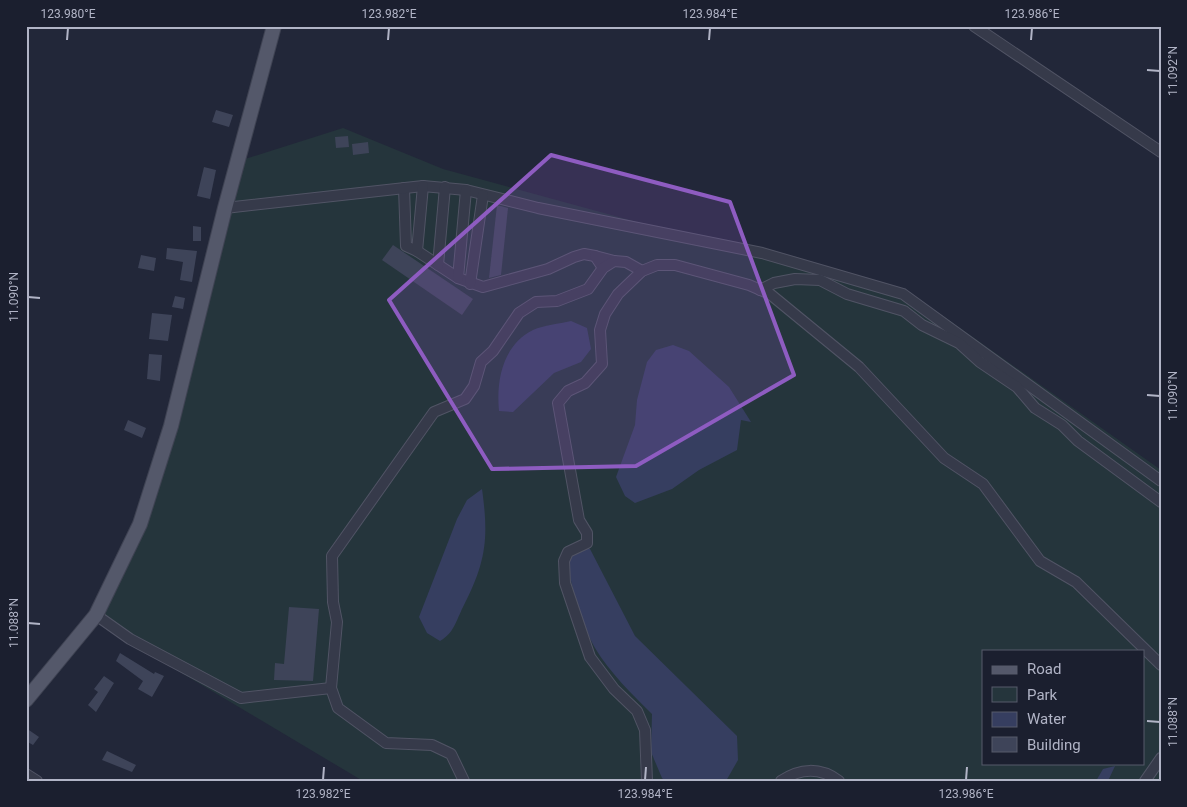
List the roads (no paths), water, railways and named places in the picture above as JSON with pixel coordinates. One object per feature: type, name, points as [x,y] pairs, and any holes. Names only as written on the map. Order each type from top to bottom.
[{"type":"main road","points":[[26,700],[96,615],[128,553],[155,481],[171,426],[225,208],[274,26]]},
{"type":"street","points":[[974,26],[1161,152]]},
{"type":"street","points":[[225,208],[423,186],[445,187],[466,190],[538,208],[762,253],[903,294],[1161,482]]},
{"type":"street","points":[[417,251],[423,186]]},
{"type":"street","points":[[438,265],[445,187]]},
{"type":"street","points":[[404,188],[406,246],[470,284],[483,287],[548,269],[584,254],[626,262],[642,271]]},
{"type":"street","points":[[458,278],[466,190]]},
{"type":"street","points":[[470,284],[483,195]]},
{"type":"street","points":[[595,256],[603,268]]},
{"type":"street","points":[[464,781],[450,754],[432,745],[386,742],[338,708],[331,688],[337,622],[333,602],[332,556],[376,497],[384,480],[434,412],[465,399],[474,386],[482,362],[493,351],[519,313],[536,302],[557,301],[588,289],[603,268],[614,261]]},
{"type":"street","points":[[647,781],[645,730],[637,711],[614,689],[590,657],[565,583],[564,561],[568,552],[587,543],[587,533],[579,520],[558,403],[568,391],[585,383],[602,364],[600,330],[605,314],[618,294],[642,271],[657,265],[675,266],[749,285],[770,294],[859,367],[944,458],[982,484],[1040,560],[1076,582],[1161,665]]},
{"type":"street","points":[[760,290],[774,283],[794,279],[820,280],[847,294],[904,311],[922,325],[959,343],[980,362],[1017,387],[1034,408],[1062,425],[1078,441],[1161,502]]},
{"type":"street","points":[[96,615],[130,639],[241,698],[331,688]]},
{"type":"street","points":[[1145,781],[1161,758]]},
{"type":"street","points":[[781,781],[789,775],[810,770],[827,772],[839,781]]},
{"type":"street","points":[[26,774],[37,781]]},
{"type":"water","points":[[571,321],[587,328],[591,349],[581,362],[554,373],[513,412],[499,411],[498,399],[501,376],[508,354],[515,345],[533,330]]},
{"type":"water","points":[[673,345],[689,351],[729,387],[751,422],[741,420],[737,450],[699,470],[672,489],[635,503],[625,496],[616,477],[635,425],[637,400],[647,362],[656,350]]},
{"type":"water","points":[[482,489],[485,536],[481,563],[471,591],[454,626],[449,634],[440,641],[427,633],[419,617],[457,519],[467,500]]},
{"type":"water","points":[[575,547],[590,549],[635,636],[737,736],[738,760],[726,781],[665,781],[662,778],[651,752],[652,714],[607,666],[595,648],[582,618],[569,569],[570,557]]},
{"type":"water","points":[[1115,766],[1108,781],[1096,781],[1103,769]]}]
